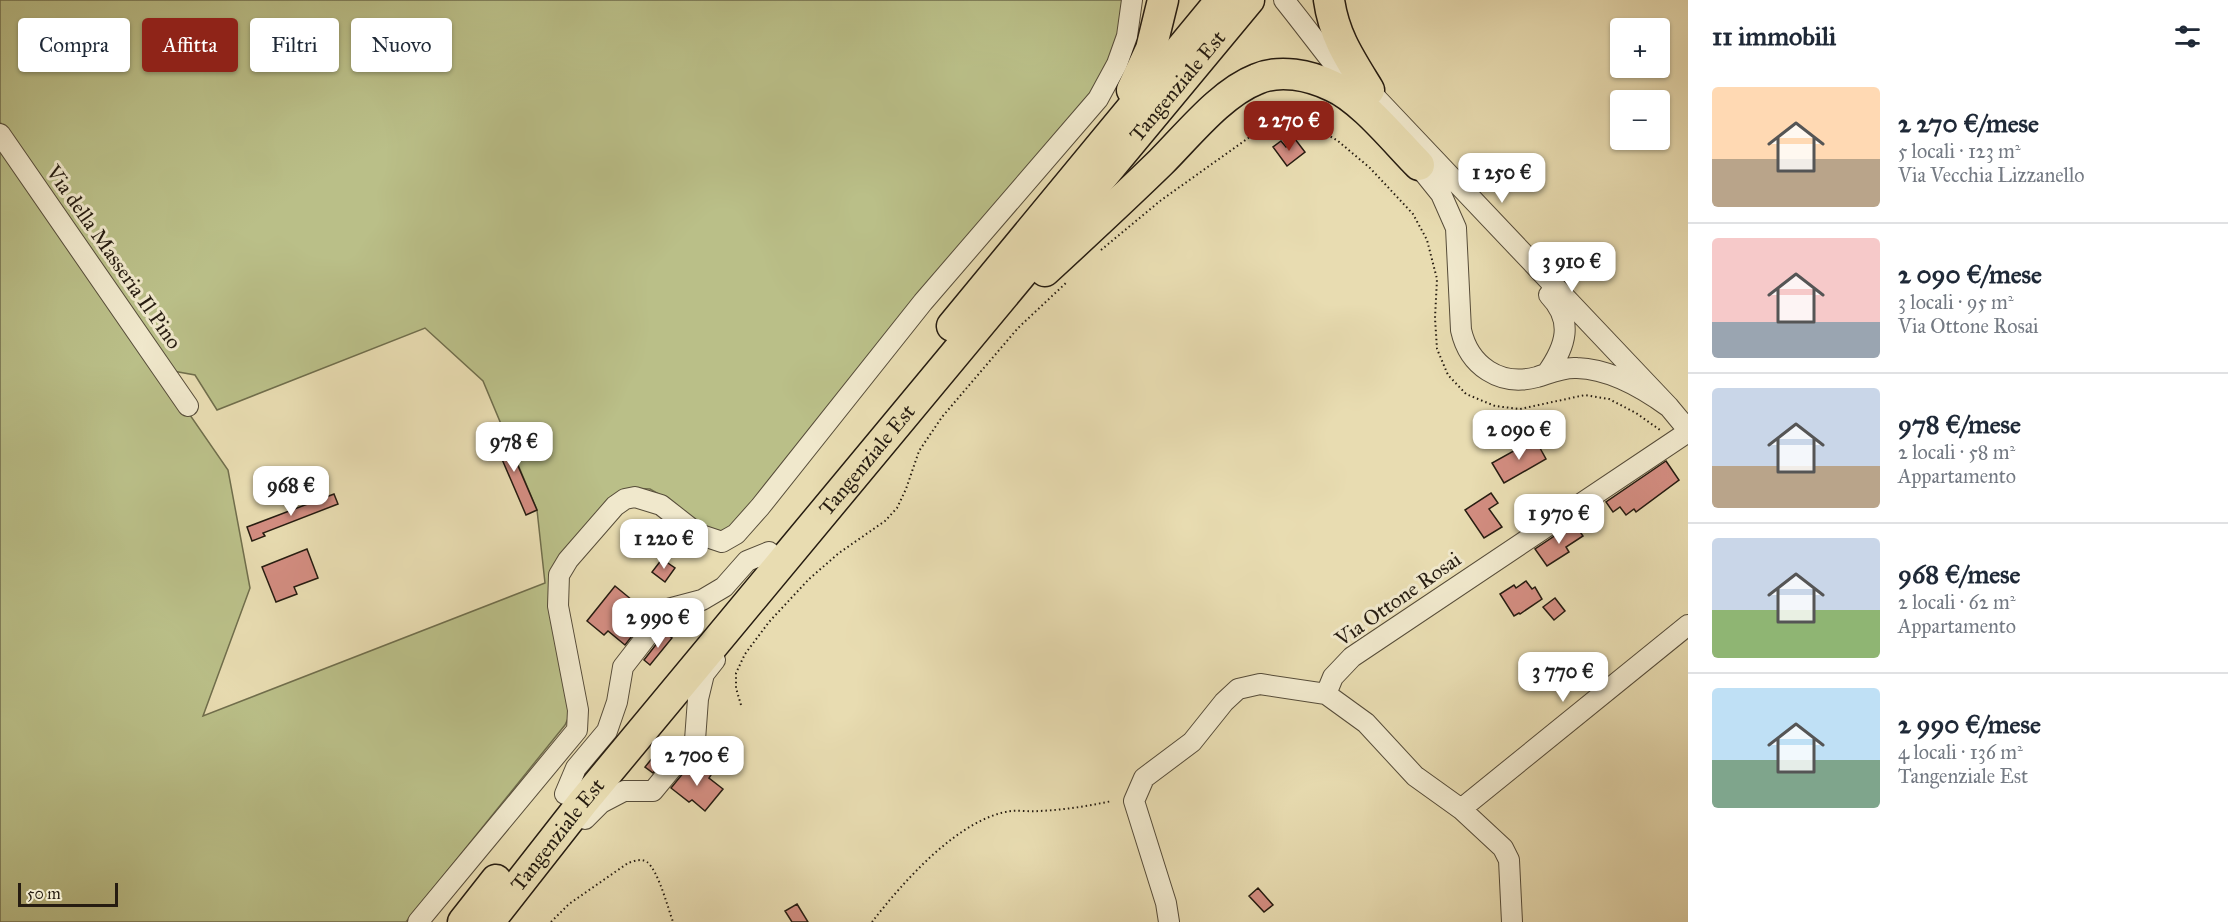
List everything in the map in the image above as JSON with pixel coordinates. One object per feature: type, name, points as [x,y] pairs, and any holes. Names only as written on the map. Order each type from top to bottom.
[{"type":"highway","points":[[1019,244],[1034,213],[1135,87],[1151,49],[1163,0]]},
{"type":"highway","name":"Tangenziale Est","points":[[463,922],[565,794],[769,552],[1221,0]]},
{"type":"highway","name":"Tangenziale Est","points":[[489,922],[559,833],[1249,0]]},
{"type":"highway","points":[[1329,0],[1331,19],[1340,42],[1369,90]]},
{"type":"highway","points":[[882,443],[903,427],[1019,295],[1118,204],[1214,109],[1242,86],[1258,78],[1276,74],[1306,76],[1335,87],[1361,106],[1419,165]]},
{"type":"street","points":[[418,922],[577,730],[578,710],[558,606],[559,575],[568,560],[615,506],[625,499],[635,497],[661,505],[698,534],[711,540],[722,542],[736,534],[923,302],[1098,99],[1117,64],[1127,36],[1132,0]]},
{"type":"street","points":[[1284,0],[1309,30],[1320,48],[1441,194],[1456,228],[1461,330],[1464,344],[1481,367],[1508,378],[1536,377],[1576,368],[1593,370],[1632,383],[1669,407]]},
{"type":"street","points":[[1309,30],[1323,41],[1669,407],[1684,435]]},
{"type":"street","name":"Via della Masseria Il Pino","points":[[0,134],[188,406]]},
{"type":"street","points":[[1494,222],[1503,245],[1557,303],[1562,312],[1565,334],[1563,346],[1547,373]]},
{"type":"street","name":"Via Ottone Rosai","points":[[1326,694],[1333,677],[1352,657],[1684,435]]},
{"type":"street","points":[[565,794],[576,768],[607,731],[617,702],[623,667],[668,609],[702,600],[724,586],[747,561],[769,552]]},
{"type":"street","points":[[559,833],[583,822],[601,803],[624,791],[653,791],[695,740],[698,699],[704,674],[745,623],[759,591]]},
{"type":"street","points":[[1461,809],[1688,625]]},
{"type":"street","points":[[1169,922],[1166,903],[1134,801],[1144,778],[1192,742],[1224,702],[1238,689],[1260,684],[1326,694],[1366,723],[1415,776],[1461,809],[1503,848],[1509,860],[1512,922]]},
{"type":"path","points":[[1096,254],[1160,201],[1261,129],[1291,122],[1313,126],[1338,141],[1370,168],[1413,214],[1427,240],[1437,279],[1435,318],[1437,349],[1448,375],[1466,394],[1495,406],[1520,409],[1585,395],[1609,399],[1684,435]]},
{"type":"path","points":[[741,705],[736,688],[736,673],[745,654],[763,630],[809,579],[839,553],[885,521],[897,508],[919,452],[942,417],[1018,328],[1070,279]]},
{"type":"path","points":[[872,922],[888,901],[951,838],[980,821],[1010,811],[1072,809],[1112,801]]},
{"type":"path","points":[[551,922],[568,904],[628,862],[639,860],[647,863],[654,872],[673,922]]},
{"type":"green space","points":[[0,0],[1126,0],[1117,43],[1096,86],[734,525],[721,531],[705,529],[666,498],[650,489],[630,488],[612,496],[561,558],[553,572],[549,592],[571,712],[565,725],[406,922],[0,922],[0,140],[228,470],[250,588],[203,716],[545,583],[537,510],[483,381],[425,328],[217,410],[195,375],[173,371],[0,122]]},
{"type":"building","points":[[1295,139],[1305,152],[1287,166],[1273,147],[1281,141],[1286,147]]},
{"type":"building","points":[[503,431],[537,510],[526,515],[492,436]]},
{"type":"building","points":[[1535,439],[1546,459],[1504,483],[1492,463]]},
{"type":"building","points":[[1666,461],[1679,480],[1636,512],[1634,509],[1626,515],[1620,507],[1613,512],[1606,502]]},
{"type":"building","points":[[1491,493],[1498,503],[1489,509],[1502,527],[1484,538],[1465,510]]},
{"type":"building","points":[[334,494],[338,504],[263,533],[265,536],[252,541],[247,527]]},
{"type":"building","points":[[1574,523],[1583,536],[1566,547],[1569,552],[1547,566],[1535,549]]},
{"type":"building","points":[[307,549],[318,578],[294,587],[297,594],[276,602],[262,567]]},
{"type":"building","points":[[662,559],[675,568],[665,582],[652,572]]},
{"type":"building","points":[[1526,581],[1532,589],[1535,587],[1542,599],[1514,616],[1500,594]]},
{"type":"building","points":[[615,586],[632,600],[629,604],[646,618],[625,645],[608,631],[604,635],[587,621]]},
{"type":"building","points":[[1555,598],[1565,611],[1554,620],[1543,607]]},
{"type":"building","points":[[665,633],[672,638],[650,665],[644,660]]},
{"type":"building","points":[[667,740],[675,746],[653,773],[645,767]]},
{"type":"building","points":[[693,761],[711,775],[709,778],[723,789],[705,811],[692,800],[689,802],[671,788]]},
{"type":"building","points":[[1258,888],[1273,905],[1264,912],[1249,896]]},
{"type":"building","points":[[797,904],[808,922],[792,922],[785,911]]}]
